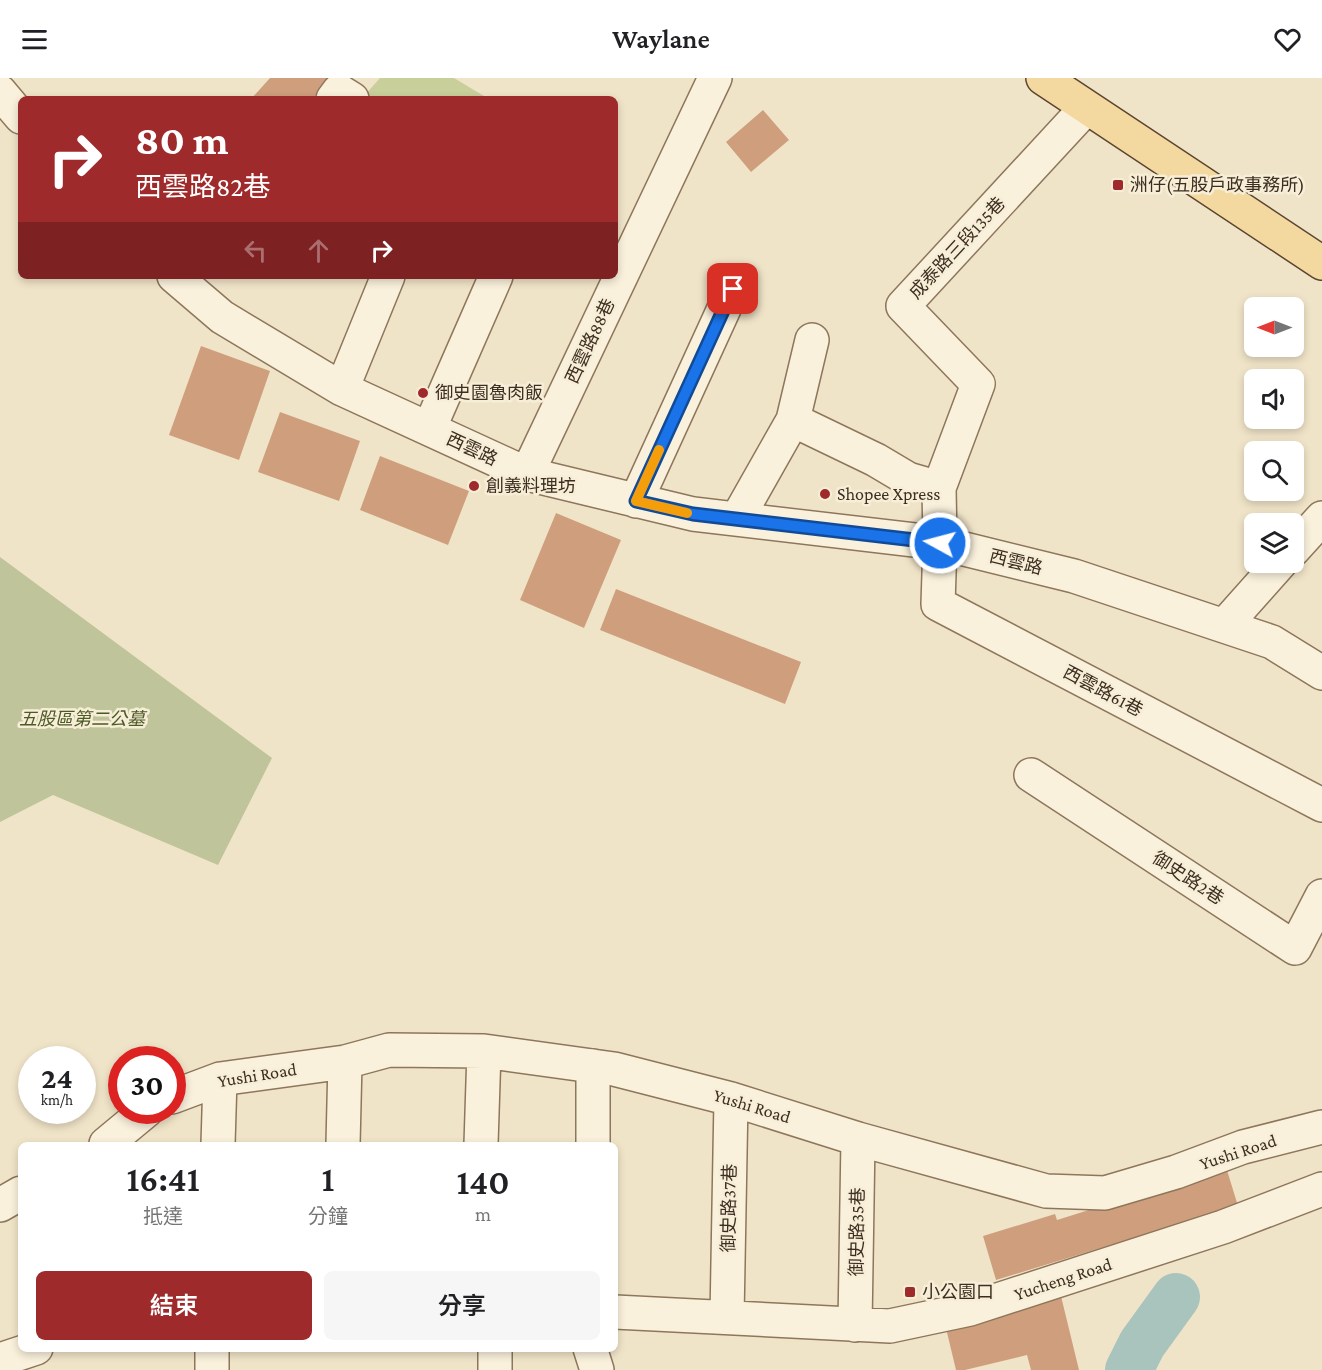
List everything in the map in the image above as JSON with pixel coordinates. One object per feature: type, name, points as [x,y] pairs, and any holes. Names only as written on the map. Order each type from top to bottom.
[{"type":"main road","points":[[1043,78],[1320,261]]},
{"type":"street","name":"西雲路88巷","points":[[619,269],[715,78]]},
{"type":"street","points":[[0,92],[18,113]]},
{"type":"street","name":"成泰路三段135巷","points":[[939,488],[978,384],[903,306],[1086,108]]},
{"type":"street","name":"西雲路","points":[[183,279],[222,317],[342,389],[527,474],[693,514],[940,543],[1074,576],[1272,642],[1322,673]]},
{"type":"street","points":[[342,389],[387,279]]},
{"type":"street","points":[[429,429],[495,279]]},
{"type":"street","name":"西雲路88巷","points":[[527,474],[615,279]]},
{"type":"street","points":[[636,501],[733,289]]},
{"type":"street","points":[[737,519],[792,420],[812,340]]},
{"type":"street","points":[[792,420],[876,460],[908,479],[939,488],[940,543]]},
{"type":"street","points":[[1304,538],[1322,518]]},
{"type":"street","name":"西雲路61巷","points":[[940,543],[938,604],[1322,805]]},
{"type":"street","points":[[1224,626],[1271,573]]},
{"type":"street","name":"御史路2巷","points":[[1031,775],[1295,948],[1322,896]]},
{"type":"street","name":"Yushi Road","points":[[186,1092],[220,1079],[345,1062],[389,1050],[484,1051],[614,1069],[731,1099],[858,1139],[1046,1191],[1106,1194],[1243,1148],[1322,1127]]},
{"type":"street","points":[[481,1142],[484,1051]]},
{"type":"street","points":[[343,1142],[345,1062]]},
{"type":"street","points":[[593,1066],[593,1142]]},
{"type":"street","points":[[218,1142],[220,1079]]},
{"type":"street","name":"御史路37巷","points":[[727,1317],[731,1099]]},
{"type":"street","points":[[108,1142],[130,1124]]},
{"type":"street","name":"御史路35巷","points":[[855,1325],[858,1139]]},
{"type":"street","name":"Yucheng Road","points":[[618,1312],[890,1326],[970,1309],[1223,1227],[1322,1189]]},
{"type":"street","points":[[0,1205],[18,1195]]},
{"type":"street","points":[[0,1360],[24,1352]]},
{"type":"street","points":[[212,1352],[212,1370]]},
{"type":"street","points":[[495,1352],[495,1370]]},
{"type":"street","points":[[591,1352],[597,1370]]},
{"type":"green space","points":[[380,78],[454,78],[484,96],[364,96]]},
{"type":"green space","name":"五股區第二公墓","points":[[0,557],[272,758],[218,865],[53,795],[0,822]]},
{"type":"building","points":[[270,78],[331,78],[315,96],[254,96]]},
{"type":"building","points":[[763,110],[789,140],[751,172],[726,142]]},
{"type":"building","points":[[201,346],[270,371],[239,460],[169,435]]},
{"type":"building","points":[[280,412],[360,441],[339,501],[258,472]]},
{"type":"building","points":[[380,456],[469,491],[448,545],[360,510]]},
{"type":"building","points":[[556,513],[621,540],[584,628],[520,600]]},
{"type":"building","points":[[616,589],[801,662],[785,704],[600,630]]},
{"type":"building","points":[[1226,1167],[1238,1206],[996,1280],[983,1236],[1055,1214],[1057,1220]]},
{"type":"building","points":[[1060,1292],[1079,1370],[1031,1370],[1027,1355],[965,1370],[956,1370],[944,1320]]},
{"type":"waterway","points":[[1129,1370],[1142,1344],[1176,1297]]},
{"type":"slow traffic","points":[[659,450],[636,501],[687,513]]},
{"type":"place","name":"洲仔(五股戶政事務所)","points":[[1118,185]]},
{"type":"place","name":"御史園魯肉飯","points":[[423,393]]},
{"type":"place","name":"創義料理坊","points":[[474,486]]},
{"type":"place","name":"Shopee Xpress","points":[[825,494]]},
{"type":"place","name":"小公園口","points":[[910,1292]]},
{"type":"route","points":[[733,289],[636,501],[693,514],[940,543]]}]
